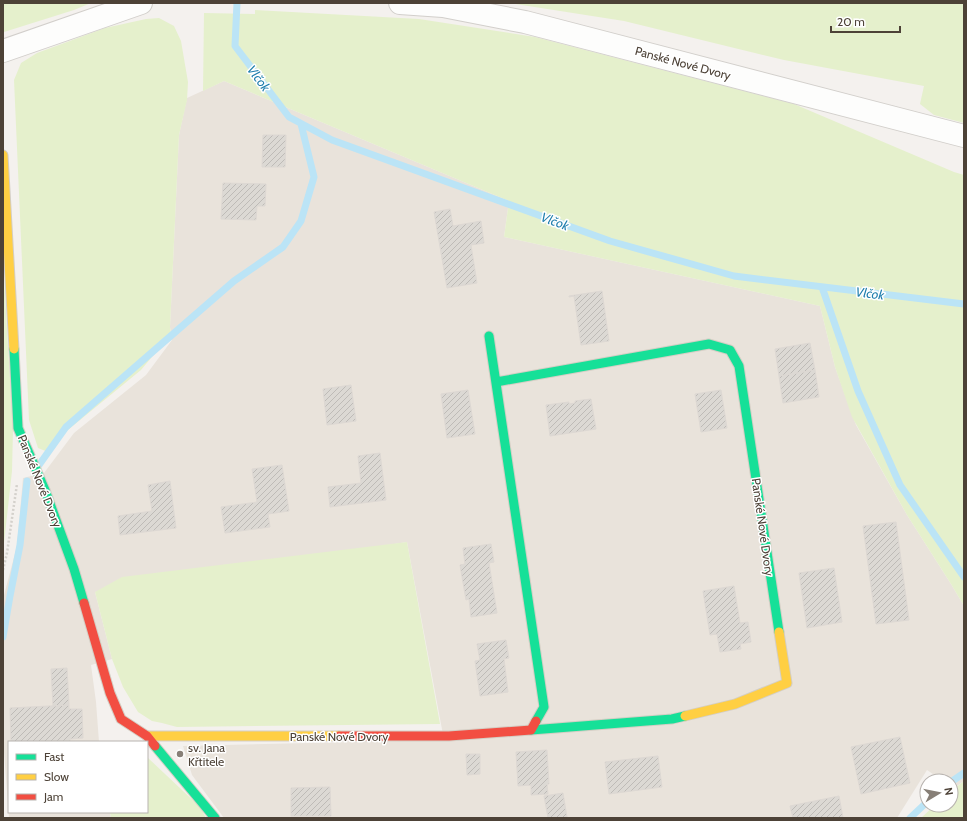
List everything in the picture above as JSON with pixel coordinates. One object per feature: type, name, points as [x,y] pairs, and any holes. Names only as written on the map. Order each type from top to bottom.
[{"type":"street","points":[[3,51],[141,3]]},
{"type":"street","name":"Panské Nové Dvory","points":[[400,3],[443,6],[525,22],[964,136]]},
{"type":"street","name":"Panské Nové Dvory","points":[[3,155],[18,428],[45,490],[74,569],[110,693],[121,719],[147,736],[215,818]]},
{"type":"street","points":[[489,336],[544,707],[531,730]]},
{"type":"street","name":"Panské Nové Dvory","points":[[147,736],[449,736],[672,719],[735,704],[787,683],[739,366],[730,350],[709,344],[496,382]]},
{"type":"path","points":[[3,570],[18,481]]},
{"type":"shaded area","points":[[224,81],[509,201],[504,237],[820,306],[835,367],[856,425],[907,515],[964,606],[964,781],[959,784],[959,773],[931,773],[927,770],[925,773],[919,773],[919,783],[897,818],[224,818],[192,775],[183,746],[444,740],[407,542],[95,592],[112,659],[91,665],[99,741],[8,741],[8,805],[3,752],[3,599],[17,546],[23,478],[44,473],[74,433],[146,375],[172,340],[170,327],[179,135],[187,98]]},
{"type":"shaded area","points":[[9,813],[110,813],[111,818],[9,818]]},
{"type":"green space","points":[[3,3],[91,3],[74,10],[4,32]]},
{"type":"green space","points":[[509,3],[964,3],[964,123],[934,115],[920,104],[924,86],[784,60],[624,21]]},
{"type":"green space","points":[[255,10],[419,19],[535,37],[794,104],[964,175],[964,606],[907,515],[852,417],[835,367],[820,306],[504,237],[509,201],[224,81],[203,91],[204,13],[255,14]]},
{"type":"green space","points":[[159,18],[174,26],[181,41],[188,82],[187,100],[179,135],[170,327],[171,334],[141,370],[69,429],[48,452],[38,448],[29,420],[14,80],[21,63],[37,53],[105,28],[146,19]]},
{"type":"green space","points":[[3,262],[13,430],[12,471],[3,552]]},
{"type":"green space","points":[[407,542],[440,724],[177,727],[152,721],[138,712],[123,687],[112,659],[95,592],[122,577]]},
{"type":"green space","points":[[148,758],[200,807],[206,818],[111,818],[110,813],[148,813]]},
{"type":"green space","points":[[964,781],[964,818],[921,818],[926,813],[959,813],[959,785]]},
{"type":"building","points":[[263,135],[286,135],[285,167],[262,167]]},
{"type":"building","points":[[223,183],[266,184],[265,206],[257,206],[256,220],[221,219]]},
{"type":"building","points":[[450,209],[453,226],[481,221],[484,243],[471,245],[477,283],[447,288],[434,212]]},
{"type":"building","points":[[602,291],[609,341],[581,345],[574,296],[569,296]]},
{"type":"building","points":[[810,343],[815,370],[779,376],[775,349]]},
{"type":"building","points":[[815,370],[819,397],[783,403],[779,376]]},
{"type":"building","points":[[351,385],[356,421],[327,425],[323,389]]},
{"type":"building","points":[[468,390],[475,434],[447,438],[441,394]]},
{"type":"building","points":[[721,390],[727,428],[701,432],[695,394]]},
{"type":"building","points":[[591,399],[596,429],[550,436],[546,405],[569,402],[569,404],[575,403],[575,401]]},
{"type":"building","points":[[380,453],[386,500],[330,507],[328,487],[361,483],[358,456]]},
{"type":"building","points":[[282,465],[289,511],[268,514],[270,527],[225,533],[221,507],[257,502],[252,469]]},
{"type":"building","points":[[170,481],[176,528],[120,535],[118,516],[152,511],[148,485]]},
{"type":"building","points":[[896,522],[909,620],[876,624],[863,526]]},
{"type":"building","points":[[491,544],[494,562],[489,563],[497,613],[471,617],[469,599],[466,600],[460,565],[465,564],[463,548]]},
{"type":"building","points":[[834,568],[842,622],[807,628],[799,573]]},
{"type":"building","points":[[734,586],[740,623],[748,622],[751,642],[740,644],[741,649],[720,652],[717,634],[710,635],[703,591]]},
{"type":"building","points":[[506,640],[509,658],[504,659],[508,692],[480,696],[475,661],[480,660],[477,644]]},
{"type":"building","points":[[67,668],[69,705],[53,706],[51,669]]},
{"type":"building","points":[[69,705],[69,709],[82,709],[83,738],[70,739],[70,741],[11,741],[10,708]]},
{"type":"building","points":[[900,737],[910,783],[861,794],[851,747]]},
{"type":"building","points":[[547,750],[549,784],[547,784],[548,794],[531,795],[531,785],[518,786],[516,752]]},
{"type":"building","points":[[466,754],[480,754],[480,774],[467,775]]},
{"type":"building","points":[[658,756],[662,787],[609,794],[605,762]]},
{"type":"building","points":[[330,787],[331,816],[291,816],[291,788]]},
{"type":"building","points":[[563,793],[567,817],[548,818],[544,796]]},
{"type":"building","points":[[839,796],[843,818],[793,818],[790,806]]},
{"type":"waterway","name":"Vlčok","points":[[237,3],[235,46],[289,117],[332,140],[610,241],[734,276],[964,304]]},
{"type":"waterway","points":[[39,465],[66,427],[234,281],[283,247],[301,221],[314,177],[301,124]]},
{"type":"waterway","points":[[822,287],[858,391],[900,485],[964,577]]},
{"type":"waterway","points":[[3,637],[20,545],[27,481]]},
{"type":"waterway","points":[[959,776],[964,773]]},
{"type":"waterway","points":[[910,818],[919,810]]},
{"type":"traffic: fast","points":[[489,336],[544,707],[536,721]]},
{"type":"traffic: fast","points":[[496,382],[709,344],[730,350],[739,366],[779,632]]},
{"type":"traffic: fast","points":[[14,349],[18,428],[45,490],[74,569],[84,603]]},
{"type":"traffic: fast","points":[[531,730],[672,719],[685,716]]},
{"type":"traffic: fast","points":[[155,746],[215,818]]},
{"type":"traffic: slow","points":[[3,155],[14,349]]},
{"type":"traffic: slow","points":[[685,716],[735,704],[787,683],[779,632]]},
{"type":"traffic: slow","points":[[147,736],[339,736]]},
{"type":"traffic: jam","points":[[84,603],[110,693],[121,719],[147,736],[155,746]]},
{"type":"traffic: jam","points":[[339,736],[449,736],[531,730],[536,721]]},
{"type":"place","name":"sv. Jana Křtitele","points":[[180,754]]}]
